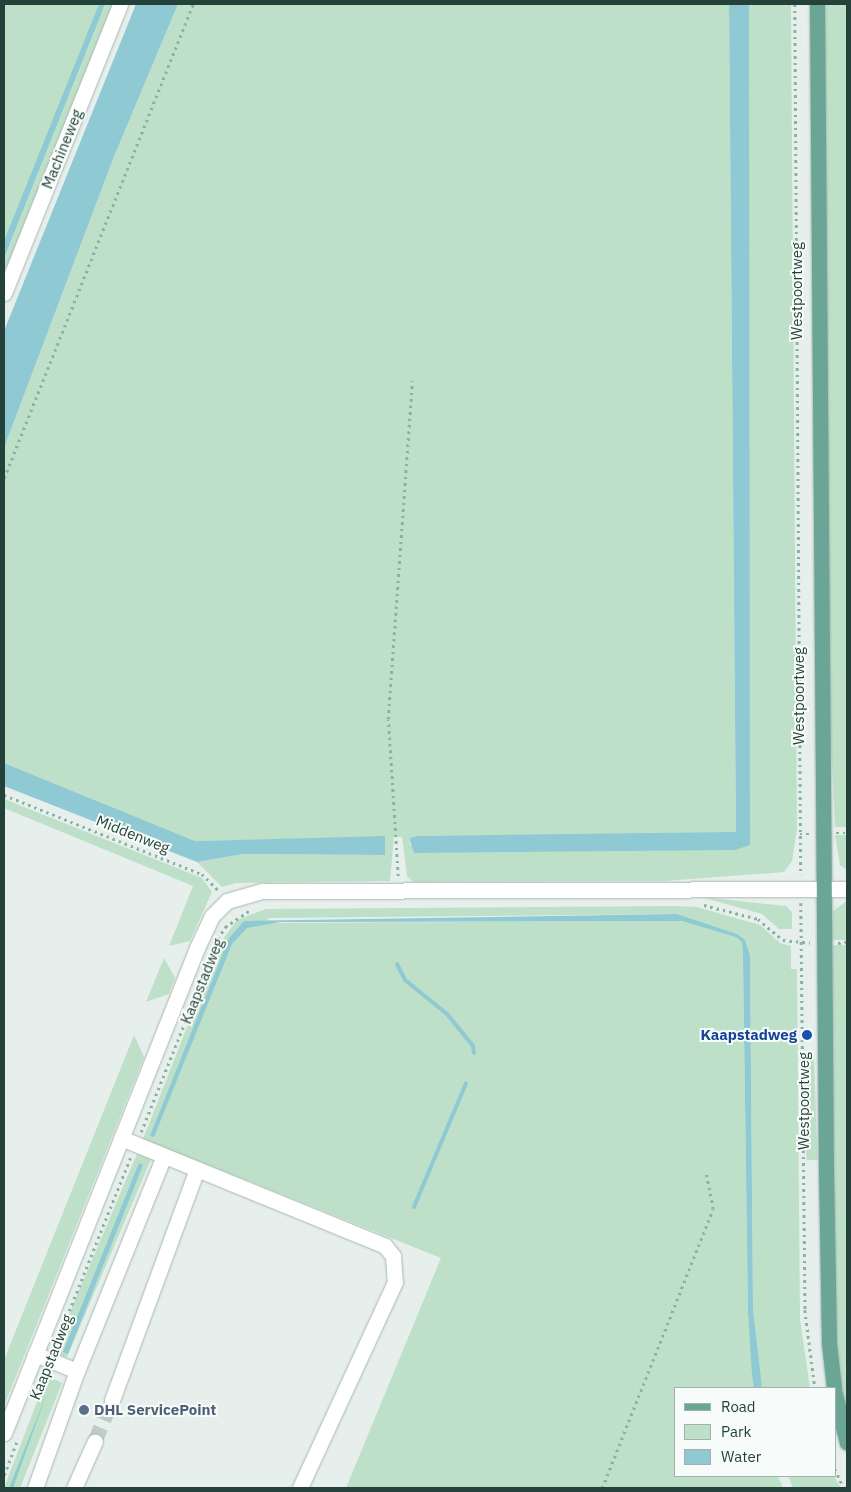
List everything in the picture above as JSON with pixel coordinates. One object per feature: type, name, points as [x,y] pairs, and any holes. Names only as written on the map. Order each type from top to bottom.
[{"type":"main road","name":"Westpoortweg","points":[[817,4],[822,889],[828,1343],[834,1387]]},
{"type":"main road","points":[[836,1398],[847,1443]]},
{"type":"street","name":"Machineweg","points":[[4,293],[120,4]]},
{"type":"street","points":[[227,901],[257,891],[847,889]]},
{"type":"street","name":"Kaapstadweg","points":[[4,1433],[205,930],[227,901]]},
{"type":"street","points":[[122,1138],[384,1246],[393,1256],[395,1282],[300,1488]]},
{"type":"street","points":[[35,1488],[77,1371],[164,1156]]},
{"type":"street","points":[[112,1400],[197,1169]]},
{"type":"street","points":[[35,1354],[77,1371]]},
{"type":"street","points":[[74,1488],[95,1441]]},
{"type":"path","points":[[4,478],[193,4]]},
{"type":"path","name":"Westpoortweg","points":[[794,4],[806,1310],[814,1387]]},
{"type":"path","points":[[398,890],[388,719],[412,381]]},
{"type":"path","name":"Middenweg","points":[[4,795],[202,874],[227,901],[237,916]]},
{"type":"path","points":[[696,902],[758,919],[783,940],[802,943]]},
{"type":"path","name":"Kaapstadweg","points":[[68,1315],[218,939],[237,916],[259,907]]},
{"type":"path","points":[[602,1488],[713,1209],[706,1173]]},
{"type":"path","points":[[4,1475],[21,1431]]},
{"type":"path","points":[[836,1471],[844,1488]]},
{"type":"green space","points":[[4,4],[113,4],[4,278]]},
{"type":"green space","points":[[178,4],[729,4],[736,833],[418,836],[409,838],[410,845],[750,845],[746,4],[791,4],[797,829],[792,861],[784,872],[664,881],[413,882],[407,876],[402,837],[394,836],[390,881],[236,883],[222,887],[197,862],[243,854],[384,855],[385,837],[195,841],[4,763],[4,448],[113,159]]},
{"type":"green space","points":[[823,4],[847,4],[847,827],[835,827],[828,675]]},
{"type":"green space","points":[[4,799],[202,878],[212,892],[190,941],[169,946],[193,886],[4,808]]},
{"type":"green space","points":[[835,835],[847,835],[847,870],[840,865]]},
{"type":"green space","points":[[701,897],[786,906],[792,912],[792,929],[779,929],[762,914]]},
{"type":"green space","points":[[847,901],[847,940],[829,940],[833,911]]},
{"type":"green space","points":[[676,906],[697,907],[760,925],[780,943],[791,946],[791,969],[797,969],[800,1319],[810,1387],[762,1387],[759,1376],[753,1309],[750,955],[745,940],[736,937],[742,942],[743,958],[748,1314],[754,1387],[674,1387],[674,1477],[778,1477],[783,1488],[346,1488],[441,1258],[143,1139],[220,943],[237,920],[266,909]],"holes":[[[677,914],[731,935],[682,921],[263,923],[269,918]]]},
{"type":"green space","points":[[829,945],[847,945],[847,1422],[835,1364]]},
{"type":"green space","points":[[164,958],[175,978],[169,994],[146,1002]]},
{"type":"green space","points":[[134,1035],[144,1057],[4,1406],[4,1360]]},
{"type":"green space","points":[[803,1058],[814,1058],[818,1160],[807,1160]]},
{"type":"green space","points":[[137,1154],[151,1160],[67,1358],[53,1352]]},
{"type":"green space","points":[[47,1376],[62,1383],[20,1488],[4,1488]]},
{"type":"green space","points":[[788,1477],[835,1477],[841,1488],[793,1488]]},
{"type":"water","points":[[99,4],[105,4],[4,258],[4,241]]},
{"type":"water","points":[[136,4],[178,4],[113,159],[4,448],[4,331]]},
{"type":"water","points":[[729,4],[749,4],[750,845],[735,850],[414,853],[409,838],[418,836],[736,832]]},
{"type":"water","points":[[4,763],[195,841],[385,836],[385,855],[243,854],[197,862],[4,786]]},
{"type":"water","points":[[677,914],[737,934],[745,940],[750,955],[753,1309],[762,1387],[754,1387],[748,1314],[742,942],[736,937],[682,921],[280,922],[247,928],[232,944],[154,1137],[150,1136],[229,938],[244,921]]},
{"type":"water","points":[[139,1163],[143,1165],[68,1354],[63,1352]]},
{"type":"water","points":[[47,1393],[13,1488],[9,1488]]},
{"type":"waterway","points":[[397,964],[405,980],[447,1014],[473,1046],[474,1053]]},
{"type":"waterway","points":[[414,1207],[466,1083]]},
{"type":"tunnel","points":[[95,1441],[112,1400]]},
{"type":"place","name":"Kaapstadweg","points":[[807,1035]]},
{"type":"place","name":"DHL ServicePoint","points":[[84,1410]]}]
